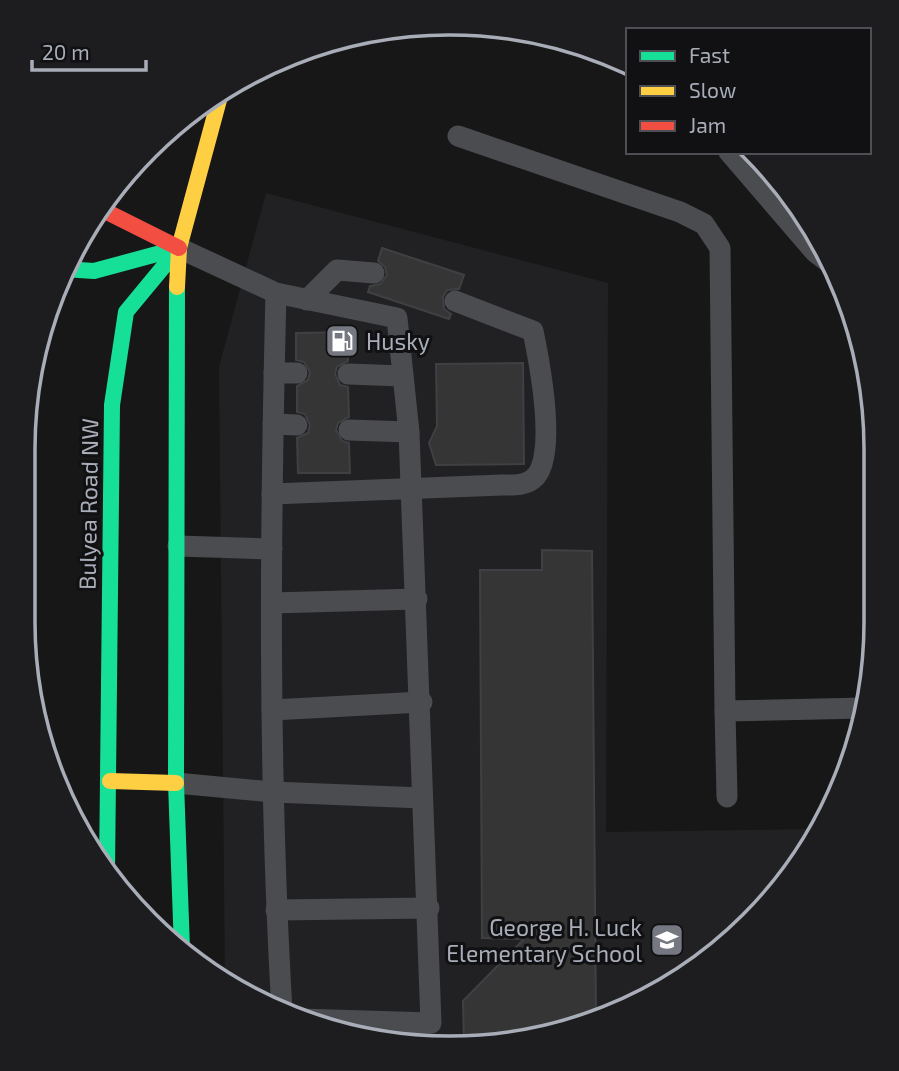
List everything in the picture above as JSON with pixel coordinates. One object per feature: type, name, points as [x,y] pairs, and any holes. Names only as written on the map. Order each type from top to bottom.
[{"type":"street","name":"Bulyea Road NW","points":[[182,938],[176,783],[178,546],[175,358],[178,248],[217,106]]},
{"type":"street","points":[[109,213],[178,248]]},
{"type":"street","name":"Bulyea Road NW","points":[[108,855],[112,405],[126,312],[178,248]]},
{"type":"street","points":[[77,269],[94,271],[178,248]]},
{"type":"street","points":[[110,781],[176,783]]},
{"type":"lane","points":[[458,136],[680,212],[704,224],[720,248],[727,797]]},
{"type":"lane","points":[[731,154],[812,250]]},
{"type":"lane","points":[[178,248],[276,293],[397,318],[409,432],[412,491],[422,702],[422,798],[429,908],[431,1023],[338,1021]]},
{"type":"lane","points":[[307,300],[337,270],[374,273]]},
{"type":"lane","points":[[276,293],[272,710],[276,910],[281,1000]]},
{"type":"lane","points":[[272,494],[412,491],[524,484],[536,478],[545,456],[542,377],[533,331],[455,302]]},
{"type":"lane","points":[[274,373],[297,373]]},
{"type":"lane","points":[[348,373],[403,376]]},
{"type":"lane","points":[[273,424],[297,425]]},
{"type":"lane","points":[[349,430],[409,432]]},
{"type":"lane","points":[[178,546],[272,549]]},
{"type":"lane","points":[[272,603],[417,599]]},
{"type":"lane","points":[[272,710],[422,702]]},
{"type":"lane","points":[[725,711],[855,708]]},
{"type":"lane","points":[[176,783],[273,792],[422,798]]},
{"type":"lane","points":[[276,910],[429,908]]},
{"type":"shaded area","points":[[266,193],[608,283],[606,832],[808,829],[778,874],[743,915],[680,966],[633,993],[557,1022],[477,1035],[422,1035],[342,1022],[266,993],[225,970],[219,367]]},
{"type":"building","points":[[382,248],[464,275],[459,289],[447,290],[443,297],[444,309],[451,314],[449,319],[368,292],[370,286],[380,284],[387,275],[385,267],[378,261]]},
{"type":"building","points":[[348,332],[348,361],[337,367],[335,374],[340,385],[348,387],[349,417],[338,423],[336,430],[342,441],[349,443],[350,473],[298,473],[297,438],[308,433],[310,425],[305,414],[297,412],[297,386],[308,380],[310,372],[304,362],[296,360],[296,333]]},
{"type":"building","points":[[523,363],[524,464],[436,465],[429,443],[437,426],[436,364]]},
{"type":"building","points":[[542,550],[592,551],[596,1009],[530,1028],[464,1035],[463,1001],[524,939],[482,938],[480,570],[542,570]]},
{"type":"traffic: fast","points":[[76,270],[94,271],[179,248]]},
{"type":"traffic: fast","points":[[107,855],[112,405],[126,312],[179,248]]},
{"type":"traffic: fast","points":[[177,287],[176,783],[182,938]]},
{"type":"traffic: slow","points":[[177,287],[179,248],[217,106]]},
{"type":"traffic: slow","points":[[110,781],[176,783]]},
{"type":"traffic: jam","points":[[109,213],[179,248]]},
{"type":"place","name":"Husky","points":[[342,341]]},
{"type":"place","name":"George H. Luck Elementary School","points":[[667,940]]}]
